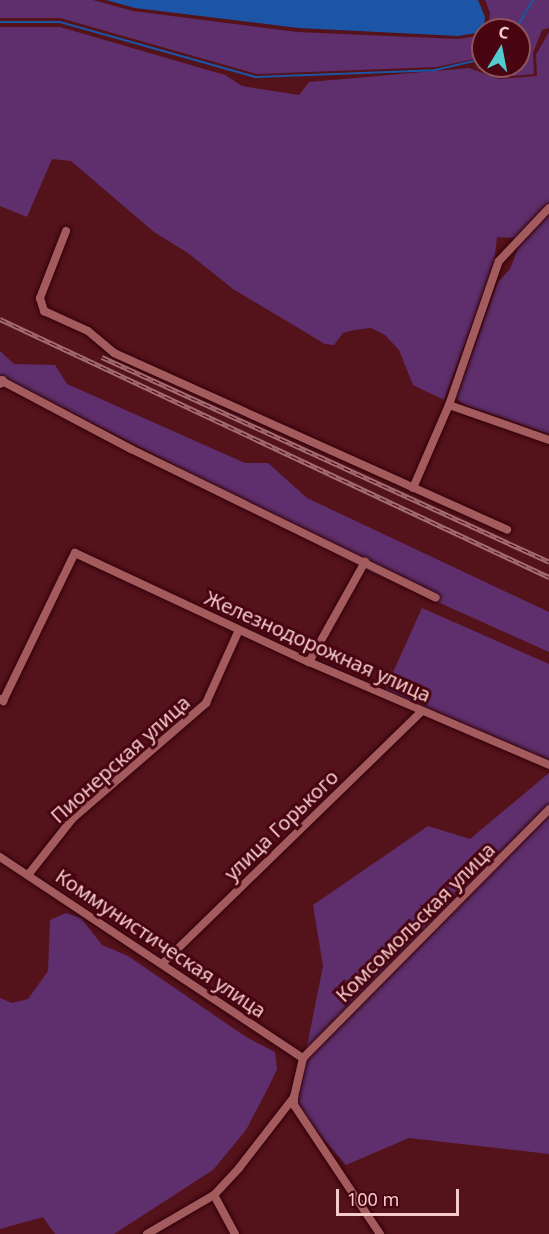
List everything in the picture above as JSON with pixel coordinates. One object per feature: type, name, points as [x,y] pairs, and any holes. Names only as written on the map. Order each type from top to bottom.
[{"type":"street","points":[[413,488],[449,405],[499,261],[549,208]]},
{"type":"street","points":[[66,231],[40,298],[44,311],[88,331],[114,353],[507,530]]},
{"type":"street","points":[[1,382],[131,449],[436,598]]},
{"type":"street","points":[[449,405],[549,440]]},
{"type":"street","name":"Железнодорожная улица","points":[[1,700],[75,553],[309,662],[549,765]]},
{"type":"street","points":[[309,662],[365,562]]},
{"type":"street","name":"Пионерская улица","points":[[28,875],[73,818],[206,703],[239,630]]},
{"type":"street","name":"улица Горького","points":[[164,962],[421,712]]},
{"type":"street","name":"Комсомольская улица","points":[[303,1058],[549,808]]},
{"type":"street","name":"Коммунистическая улица","points":[[0,858],[164,962],[303,1058]]},
{"type":"street","points":[[303,1058],[294,1105],[380,1234]]},
{"type":"street","points":[[147,1234],[214,1195],[294,1097]]},
{"type":"street","points":[[214,1195],[235,1234]]},
{"type":"shaded area","points":[[0,0],[93,0],[133,11],[297,32],[459,39],[471,37],[471,60],[437,67],[257,74],[60,18],[0,18]]},
{"type":"shaded area","points":[[485,0],[549,0],[549,28],[542,30],[533,53],[534,74],[531,74],[531,18],[489,18]]},
{"type":"shaded area","points":[[0,27],[60,27],[225,75],[242,86],[299,95],[309,82],[469,68],[471,69],[471,78],[531,78],[537,76],[536,55],[549,32],[549,203],[516,238],[497,237],[494,264],[444,400],[413,385],[399,350],[385,335],[371,328],[354,330],[343,333],[334,345],[325,344],[233,289],[188,253],[154,232],[71,161],[52,159],[27,217],[0,206]]},
{"type":"shaded area","points":[[549,214],[549,434],[465,405],[456,398],[498,282],[510,269],[519,246]]},
{"type":"shaded area","points":[[0,351],[14,364],[55,365],[67,384],[245,463],[268,463],[307,498],[549,612],[549,652],[360,567],[175,465],[0,376]]},
{"type":"shaded area","points":[[422,608],[549,664],[549,760],[385,690]]},
{"type":"shaded area","points":[[549,773],[549,1154],[409,1138],[346,1165],[295,1106],[323,966],[313,905],[428,826],[470,839]]},
{"type":"shaded area","points":[[66,913],[81,918],[102,945],[128,956],[246,1037],[275,1052],[277,1069],[246,1130],[213,1170],[114,1234],[55,1234],[43,1217],[0,1229],[0,998],[12,1003],[28,999],[48,971],[50,920]]},
{"type":"water","points":[[106,0],[478,0],[485,17],[471,18],[471,34],[458,36],[298,28],[135,8]]},
{"type":"waterway","points":[[522,18],[533,0]]},
{"type":"waterway","points":[[0,22],[60,22],[256,77],[435,70],[471,62]]},
{"type":"railway","points":[[0,319],[549,577]]},
{"type":"railway","points":[[102,357],[549,562]]}]
